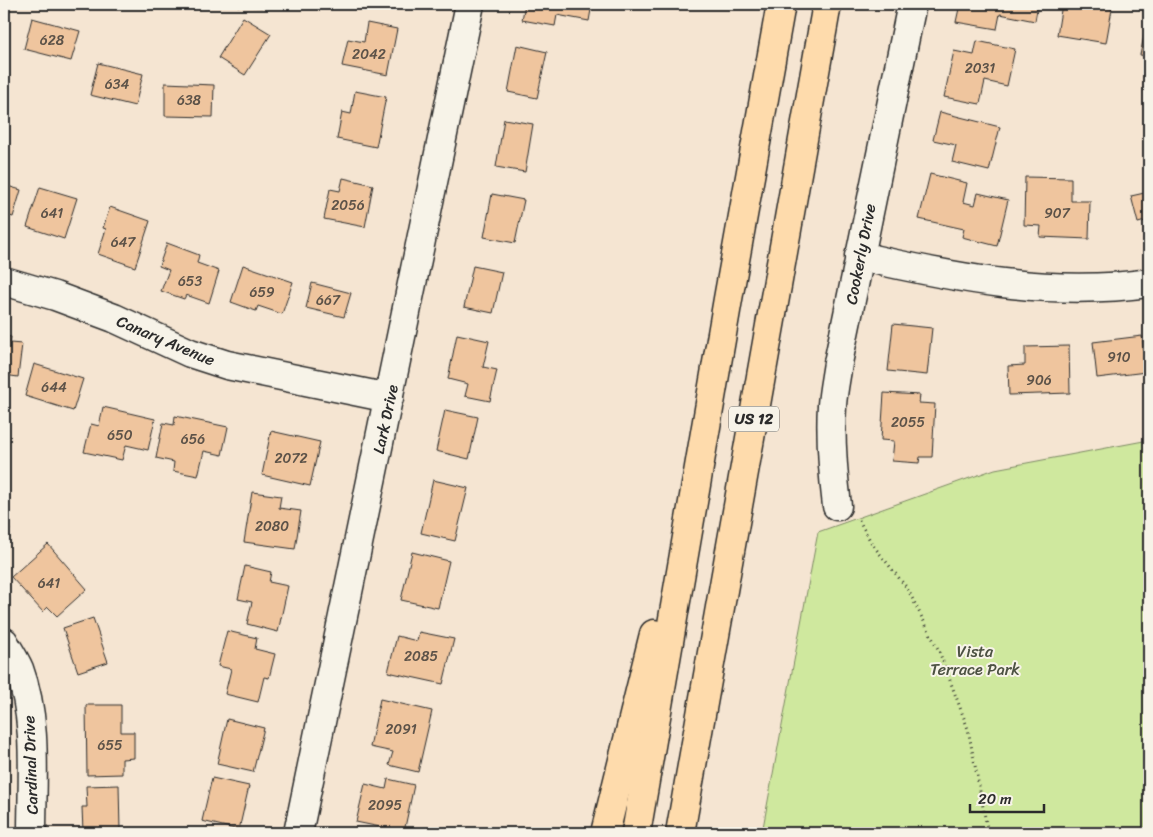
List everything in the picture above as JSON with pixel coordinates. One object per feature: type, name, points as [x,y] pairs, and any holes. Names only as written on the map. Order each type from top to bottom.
[{"type":"highway","name":"US 12","points":[[636,833],[781,4]]},
{"type":"highway","name":"US 12","points":[[680,833],[827,4]]},
{"type":"highway","points":[[605,833],[708,414]]},
{"type":"street","name":"Lark Drive","points":[[298,833],[470,4]]},
{"type":"street","name":"Cookerly Drive","points":[[837,506],[833,473],[832,405],[838,363],[912,4]]},
{"type":"street","points":[[859,256],[944,275],[992,283],[1087,288],[1122,287],[1149,283]]},
{"type":"street","name":"Canary Avenue","points":[[4,281],[55,296],[105,315],[190,353],[227,365],[389,398]]},
{"type":"street","name":"Cardinal Drive","points":[[4,642],[18,668],[27,697],[32,734],[32,833]]},
{"type":"path","points":[[872,544],[907,588],[939,651],[968,729],[988,833]]},
{"type":"green space","name":"Vista Terrace Park","points":[[1149,440],[1149,833],[762,833],[818,532],[995,469]]},
{"type":"building","points":[[238,4],[265,4],[265,7],[238,6]]},
{"type":"building","points":[[525,4],[592,4],[589,21],[557,15],[555,26],[522,20]]},
{"type":"building","points":[[960,4],[1038,4],[1035,21],[1000,14],[997,29],[956,22]]},
{"type":"building","points":[[1062,4],[1080,4],[1112,9],[1106,43],[1057,35]]},
{"type":"building","points":[[243,17],[271,34],[245,75],[218,58]]},
{"type":"building","points":[[32,18],[80,31],[71,61],[24,49]]},
{"type":"building","points":[[1149,18],[1149,56],[1140,55]]},
{"type":"building","points":[[367,23],[397,29],[388,75],[342,66],[348,39],[364,42]]},
{"type":"building","points":[[977,41],[1015,49],[1007,86],[985,81],[980,104],[944,97],[954,51],[974,55]]},
{"type":"building","points":[[517,45],[547,52],[537,98],[508,92]]},
{"type":"building","points":[[98,63],[143,74],[135,106],[90,95]]},
{"type":"building","points":[[165,83],[214,85],[213,117],[165,116]]},
{"type":"building","points":[[355,91],[386,97],[376,147],[337,139],[342,112],[351,114]]},
{"type":"building","points":[[940,112],[1000,127],[989,171],[952,162],[956,145],[933,140]]},
{"type":"building","points":[[504,119],[533,124],[525,172],[496,167]]},
{"type":"building","points":[[930,174],[967,183],[963,202],[975,205],[978,193],[1008,200],[997,246],[962,237],[964,229],[919,219]]},
{"type":"building","points":[[1025,177],[1071,178],[1071,201],[1090,201],[1089,239],[1040,237],[1041,226],[1024,225]]},
{"type":"building","points":[[343,178],[373,185],[365,227],[324,219],[330,189],[340,191]]},
{"type":"building","points":[[4,185],[21,190],[13,217],[4,214]]},
{"type":"building","points":[[40,187],[77,198],[64,239],[27,227]]},
{"type":"building","points":[[1149,192],[1149,220],[1138,223],[1131,196]]},
{"type":"building","points":[[492,194],[524,200],[515,243],[484,237]]},
{"type":"building","points":[[110,207],[150,221],[135,267],[98,254],[106,229],[103,228]]},
{"type":"building","points":[[167,243],[199,255],[197,263],[219,271],[209,303],[186,295],[184,299],[161,291],[169,270],[159,266]]},
{"type":"building","points":[[243,265],[293,282],[282,314],[258,306],[256,311],[231,302]]},
{"type":"building","points":[[473,266],[502,272],[493,313],[464,307]]},
{"type":"building","points":[[312,283],[351,293],[344,317],[306,308]]},
{"type":"building","points":[[893,324],[932,328],[927,375],[888,371]]},
{"type":"building","points":[[457,334],[489,341],[483,367],[497,370],[490,401],[465,396],[468,384],[448,379]]},
{"type":"building","points":[[4,336],[11,337],[10,343],[22,344],[18,377],[4,375]]},
{"type":"building","points":[[1142,336],[1146,372],[1097,378],[1093,342]]},
{"type":"building","points":[[1069,346],[1070,393],[1009,395],[1008,366],[1025,365],[1025,347]]},
{"type":"building","points":[[34,364],[83,379],[73,411],[25,396]]},
{"type":"building","points":[[884,393],[920,395],[919,403],[935,404],[932,457],[920,457],[919,463],[892,461],[894,441],[881,440]]},
{"type":"building","points":[[103,407],[155,419],[148,450],[126,445],[122,460],[84,452],[91,424],[99,426]]},
{"type":"building","points":[[445,410],[478,417],[469,459],[436,451]]},
{"type":"building","points":[[175,416],[228,427],[222,455],[204,451],[198,476],[173,471],[174,462],[156,458],[163,423],[174,425]]},
{"type":"building","points":[[271,431],[320,442],[310,486],[262,475]]},
{"type":"building","points":[[433,480],[468,488],[455,541],[421,533]]},
{"type":"building","points":[[252,492],[281,496],[279,508],[301,511],[295,549],[244,542]]},
{"type":"building","points":[[4,526],[10,529],[4,542]]},
{"type":"building","points":[[48,544],[87,589],[57,616],[48,607],[43,612],[11,577]]},
{"type":"building","points":[[412,552],[449,561],[438,608],[401,600]]},
{"type":"building","points":[[245,566],[271,572],[269,582],[288,586],[278,632],[247,624],[252,602],[238,599]]},
{"type":"building","points":[[93,618],[108,662],[78,672],[63,628]]},
{"type":"building","points":[[227,631],[257,638],[255,649],[275,654],[269,678],[264,677],[258,702],[225,694],[231,669],[218,666]]},
{"type":"building","points":[[419,632],[454,639],[443,684],[388,672],[397,636],[417,641]]},
{"type":"building","points":[[380,699],[432,711],[418,772],[389,765],[393,752],[370,747]]},
{"type":"building","points":[[86,705],[121,705],[121,732],[134,732],[134,758],[122,759],[122,774],[87,775]]},
{"type":"building","points":[[227,719],[264,728],[253,772],[217,764]]},
{"type":"building","points":[[212,778],[249,786],[239,830],[202,821]]},
{"type":"building","points":[[388,779],[414,785],[404,832],[356,822],[365,784],[386,789]]},
{"type":"building","points":[[119,785],[120,831],[83,832],[82,807],[87,807],[86,786]]}]
